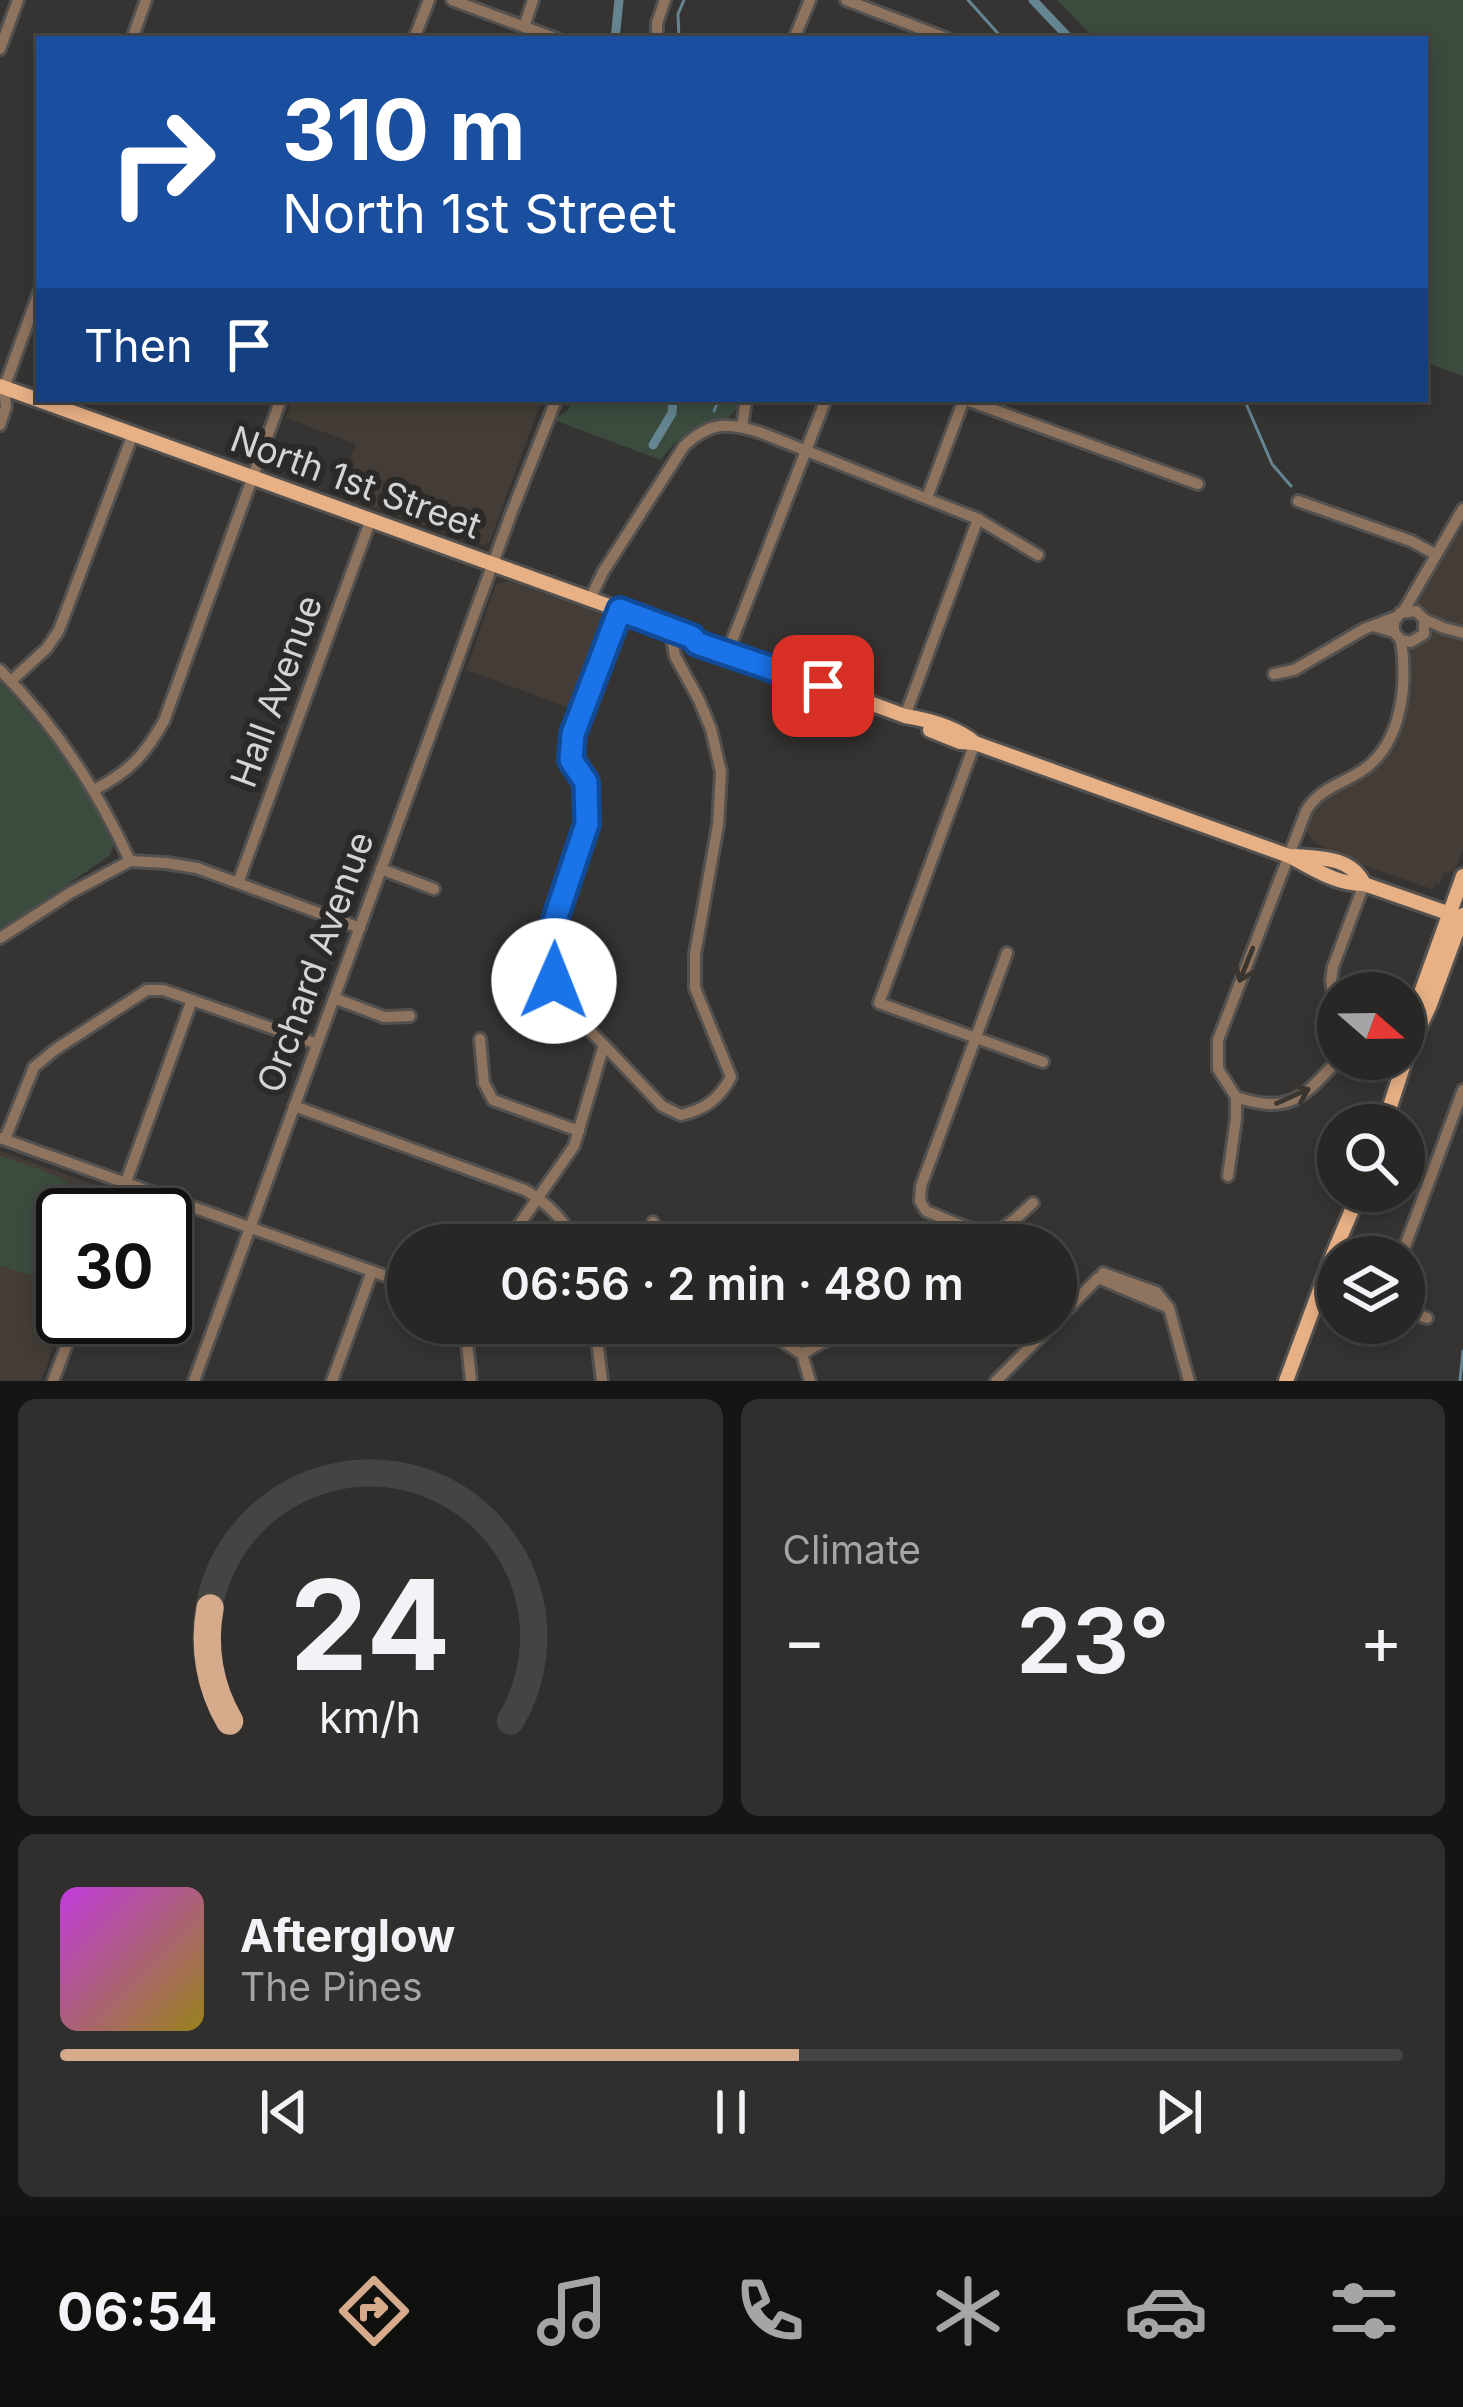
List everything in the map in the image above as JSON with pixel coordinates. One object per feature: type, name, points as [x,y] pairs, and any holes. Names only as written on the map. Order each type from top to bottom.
[{"type":"main road","name":"North 1st Street","points":[[2,387],[36,399]]},
{"type":"main road","name":"North 1st Street","points":[[44,402],[590,598],[697,643],[905,716],[960,742],[975,743],[1289,856],[1333,878],[1459,916]]},
{"type":"main road","name":"North 1st Street","points":[[692,637],[700,635],[730,646],[770,666]]},
{"type":"main road","points":[[1425,991],[1459,916],[1463,876]]},
{"type":"main road","points":[[1286,1381],[1351,1212]]},
{"type":"street","points":[[0,49],[18,0]]},
{"type":"street","points":[[133,36],[146,0]]},
{"type":"street","points":[[416,36],[429,0]]},
{"type":"street","points":[[452,0],[540,36]]},
{"type":"street","points":[[524,26],[533,0]]},
{"type":"street","points":[[657,36],[664,0]]},
{"type":"street","points":[[795,36],[810,0]]},
{"type":"street","points":[[846,0],[940,36]]},
{"type":"street","points":[[0,424],[6,407],[2,387],[36,300]]},
{"type":"street","points":[[94,790],[126,772],[147,750],[164,721],[280,402]]},
{"type":"street","name":"Orchard Avenue","points":[[194,1381],[555,402]]},
{"type":"street","points":[[742,427],[746,402]]},
{"type":"street","points":[[730,646],[825,402]]},
{"type":"street","points":[[928,498],[963,402]]},
{"type":"street","points":[[972,402],[1198,484]]},
{"type":"street","points":[[590,598],[684,446],[701,432],[730,424],[978,518],[1038,555]]},
{"type":"street","points":[[11,681],[59,630],[133,434]]},
{"type":"street","points":[[1298,501],[1435,554]]},
{"type":"street","points":[[1228,1176],[1236,1097],[1218,1069],[1218,1040],[1310,804],[1323,791],[1370,765],[1384,748],[1401,706],[1405,667],[1398,636],[1410,615],[1415,590],[1463,509]]},
{"type":"street","points":[[905,716],[978,518]]},
{"type":"street","name":"Hall Avenue","points":[[238,883],[370,519]]},
{"type":"street","points":[[620,610],[573,734],[571,760],[586,782],[587,824],[551,932],[554,981],[563,1003],[662,1106],[681,1115],[699,1111],[720,1096],[731,1077],[695,988],[695,954],[718,825],[721,772],[711,729],[675,656],[670,628]]},
{"type":"street","points":[[1410,615],[1420,637]]},
{"type":"street","points":[[1274,674],[1294,670],[1364,629],[1410,615],[1463,633]]},
{"type":"street","points":[[1373,626],[1398,636],[1420,637],[1448,629]]},
{"type":"street","points":[[1405,667],[1420,637]]},
{"type":"street","points":[[0,670],[52,730],[94,790],[130,861]]},
{"type":"street","points":[[975,743],[879,1003],[1043,1062]]},
{"type":"street","points":[[0,938],[130,861],[197,868],[360,928]]},
{"type":"street","points":[[381,869],[434,890]]},
{"type":"street","points":[[1334,972],[1364,884]]},
{"type":"street","points":[[1007,953],[921,1186],[920,1201],[926,1211],[993,1231],[1033,1203]]},
{"type":"street","points":[[317,1045],[163,990],[147,990],[34,1067],[3,1138],[387,1276]]},
{"type":"street","points":[[334,998],[384,1017],[410,1016]]},
{"type":"street","points":[[124,1188],[192,1000]]},
{"type":"street","points":[[480,1039],[484,1083],[493,1100],[579,1131]]},
{"type":"street","points":[[519,1224],[574,1146],[604,1045]]},
{"type":"street","points":[[1236,1097],[1270,1105],[1294,1101],[1319,1080]]},
{"type":"street","points":[[1409,1236],[1463,1090]]},
{"type":"street","points":[[294,1106],[525,1190],[564,1224]]},
{"type":"street","points":[[332,1381],[372,1270]]},
{"type":"street","points":[[1077,1298],[1098,1278],[1169,1308],[1189,1381]]},
{"type":"street","points":[[53,1381],[67,1344]]},
{"type":"street","points":[[467,1344],[471,1381]]},
{"type":"street","points":[[598,1344],[602,1381]]},
{"type":"street","points":[[787,1344],[802,1354],[810,1381]]},
{"type":"street","points":[[802,1354],[818,1344]]},
{"type":"street","points":[[994,1381],[1030,1344]]},
{"type":"shaded area","points":[[292,402],[541,402],[485,545],[336,494],[356,444],[286,418]]},
{"type":"shaded area","points":[[1463,525],[1463,849],[1453,872],[1443,873],[1440,884],[1432,889],[1368,867],[1315,843],[1299,830],[1306,811],[1357,774],[1395,727],[1405,667],[1423,634],[1416,611],[1420,596]]},
{"type":"shaded area","points":[[508,581],[601,614],[605,622],[573,709],[466,670],[496,584]]},
{"type":"shaded area","points":[[0,1151],[103,1188],[36,1188],[36,1344],[54,1344],[41,1381],[0,1381]]},
{"type":"green space","points":[[1057,0],[1463,0],[1463,376],[1428,363],[1428,36],[1092,36]]},
{"type":"green space","points":[[571,402],[740,402],[732,415],[691,430],[661,460],[554,420]]},
{"type":"green space","points":[[0,682],[80,781],[114,845],[109,856],[0,931]]},
{"type":"green space","points":[[0,1156],[54,1175],[73,1188],[36,1188],[36,1262],[32,1262],[36,1262],[36,1275],[0,1265]]},
{"type":"waterway","points":[[615,36],[619,0]]},
{"type":"waterway","points":[[679,36],[678,14],[684,0]]},
{"type":"waterway","points":[[968,0],[1000,36]]},
{"type":"waterway","points":[[1033,0],[1067,36]]},
{"type":"waterway","points":[[653,445],[672,413],[673,402]]},
{"type":"waterway","points":[[714,411],[718,402]]},
{"type":"waterway","points":[[1245,402],[1272,464],[1291,486]]},
{"type":"waterway","points":[[1460,1381],[1463,1351]]},
{"type":"route","points":[[554,981],[551,932],[587,824],[586,782],[571,760],[573,734],[620,610],[697,643],[823,686]]}]
